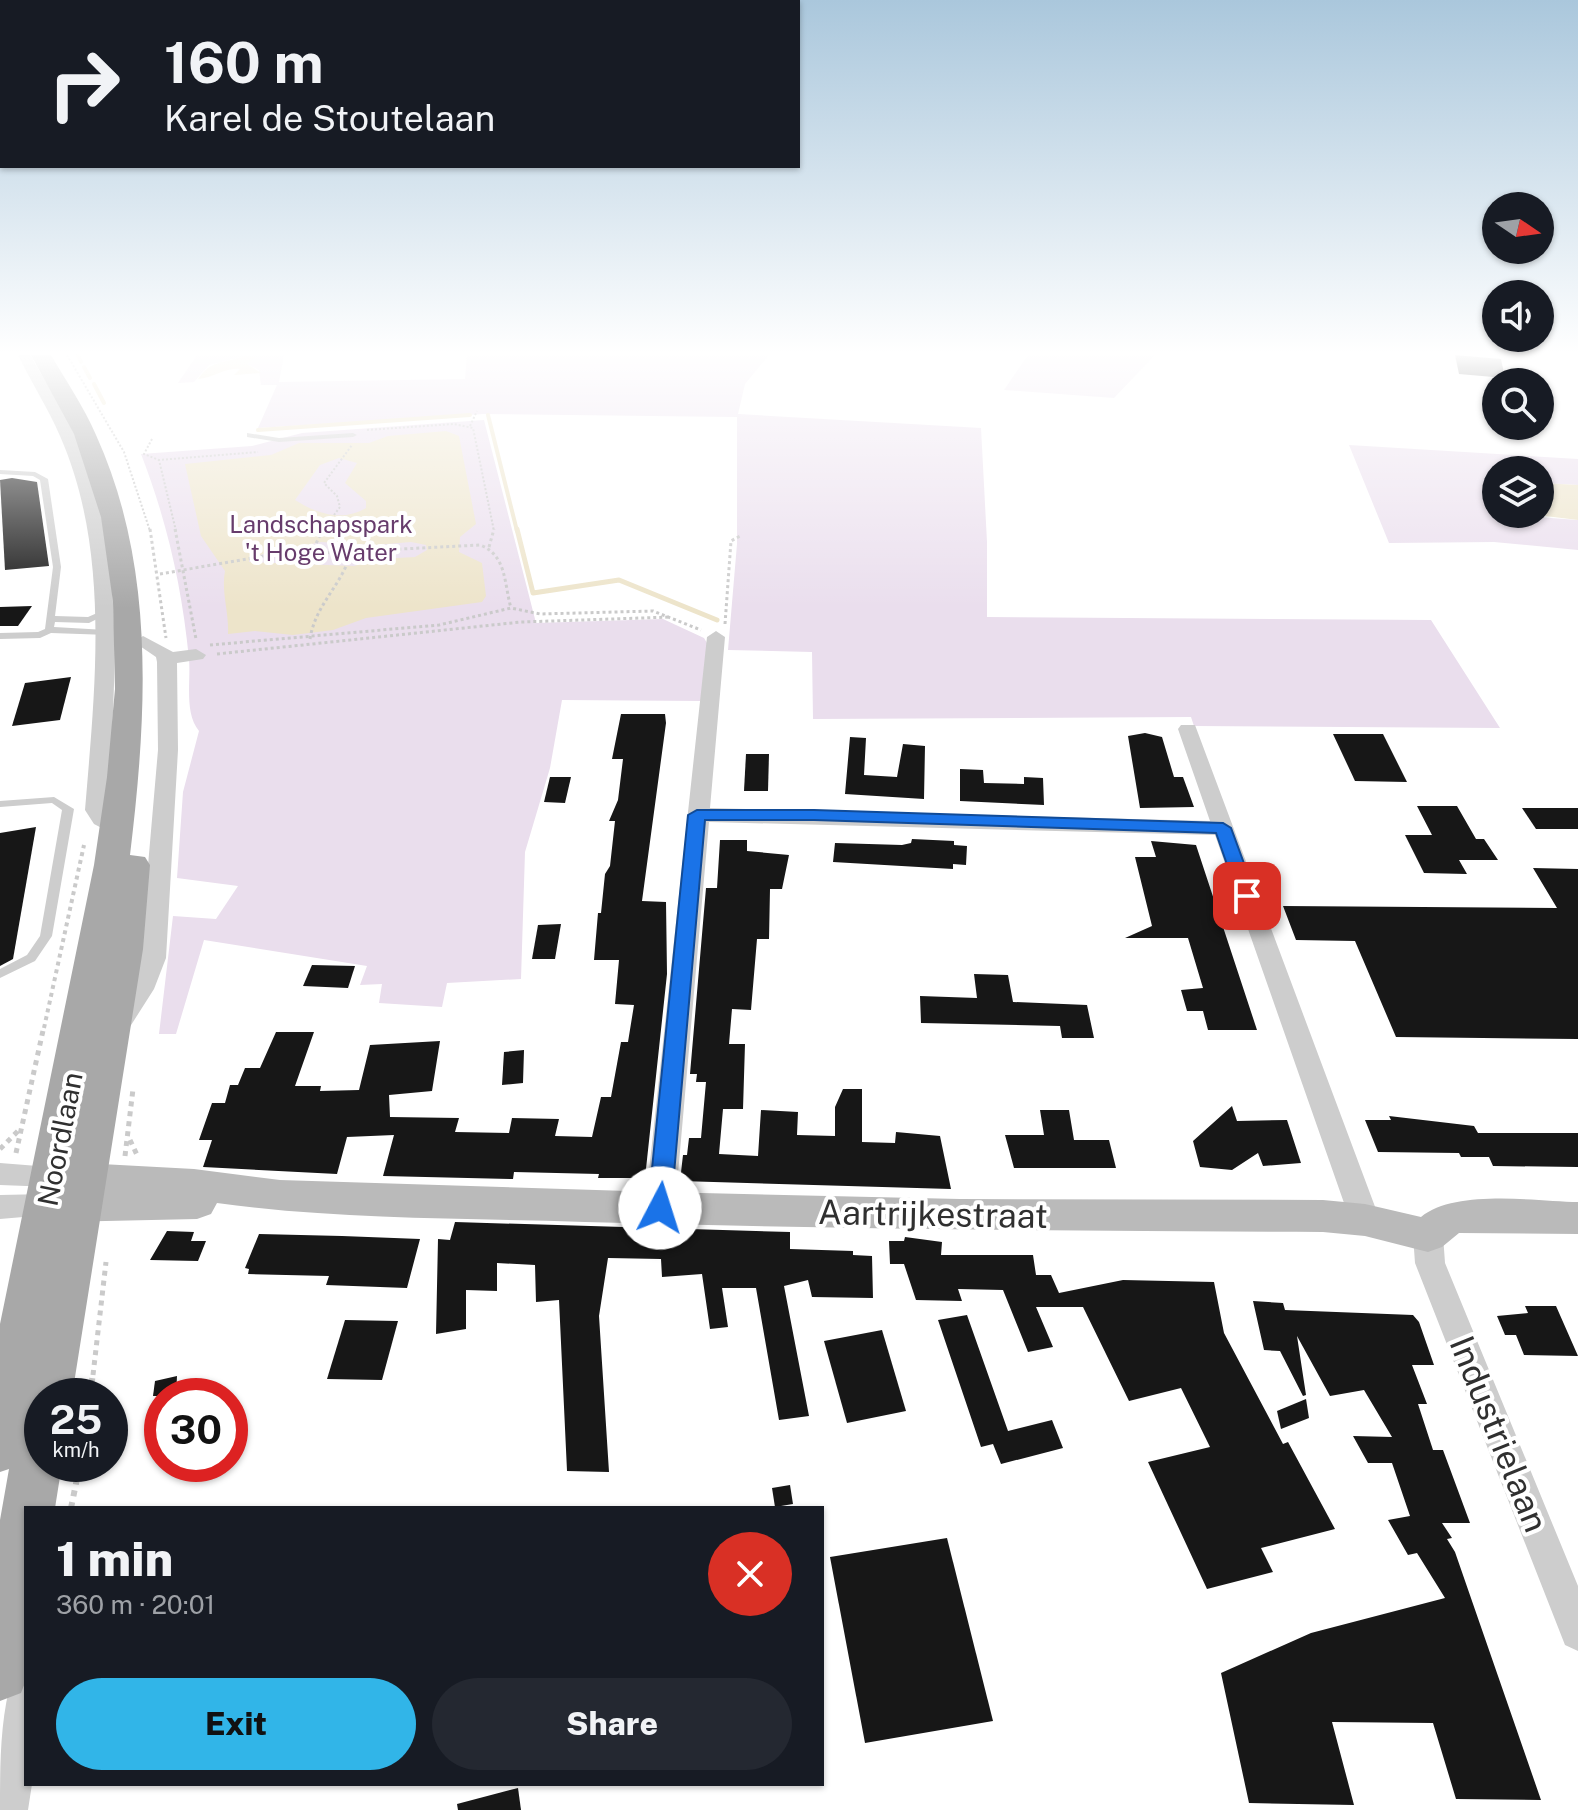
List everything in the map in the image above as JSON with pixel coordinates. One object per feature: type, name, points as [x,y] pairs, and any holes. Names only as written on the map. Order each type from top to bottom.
[{"type":"main road","name":"Noordlaan","points":[[49,1378],[66,1192],[119,830],[130,682],[121,555],[107,495],[89,439]]},
{"type":"main road","name":"Noordlaan","points":[[0,1448],[66,1192],[109,1042],[124,949],[144,723],[156,650],[121,495],[99,439]]},
{"type":"main road","points":[[30,1506],[34,1482]]},
{"type":"main road","points":[[0,1672],[24,1546]]},
{"type":"street","points":[[68,439],[79,466],[98,544],[106,633],[104,718],[96,810],[102,819],[119,830]]},
{"type":"street","points":[[660,1208],[716,637]]},
{"type":"street","points":[[156,650],[196,651]]},
{"type":"street","points":[[1188,729],[1365,1220]]},
{"type":"street","points":[[697,815],[814,815],[1223,828]]},
{"type":"street","name":"Aartrijkestraat","points":[[0,1174],[66,1192],[230,1203],[280,1196],[960,1215],[1323,1216],[1365,1220],[1428,1235]]},
{"type":"street","name":"Aartrijkestraat","points":[[0,1207],[66,1192]]},
{"type":"street","points":[[1428,1235],[1446,1220],[1459,1217],[1578,1218]]},
{"type":"street","name":"Industrielaan","points":[[1428,1235],[1430,1263],[1574,1612]]},
{"type":"street","points":[[7,1810],[24,1704]]},
{"type":"lane","points":[[0,472],[35,474],[44,479],[57,567],[50,625]]},
{"type":"lane","points":[[0,636],[40,635],[50,625],[104,613]]},
{"type":"lane","points":[[50,625],[106,633]]},
{"type":"lane","points":[[0,804],[54,800],[68,809],[46,936],[31,958],[0,974]]},
{"type":"path","points":[[152,439],[146,456],[159,460],[264,451],[289,439]]},
{"type":"path","points":[[311,555],[314,544],[335,515],[340,501],[324,483],[345,459],[352,439]]},
{"type":"path","points":[[473,439],[495,534],[489,547]]},
{"type":"path","points":[[159,460],[185,569],[196,651]]},
{"type":"path","points":[[196,651],[439,625],[511,608],[529,613],[646,610],[671,617],[716,637],[727,618],[731,541],[740,536]]},
{"type":"path","points":[[160,574],[254,558],[458,545],[489,547],[501,559],[511,608]]},
{"type":"path","points":[[310,639],[316,608],[338,586],[349,565],[351,553]]},
{"type":"path","points":[[521,622],[529,613]]},
{"type":"path","points":[[156,650],[196,651],[322,643],[521,622],[671,617]]},
{"type":"path","points":[[322,643],[323,637]]},
{"type":"path","points":[[0,1149],[13,1139],[25,1122],[88,822],[96,810]]},
{"type":"path","points":[[92,1378],[104,1291],[105,1255]]},
{"type":"path","points":[[71,1506],[76,1482]]},
{"type":"green space","name":"Landschapspark 't Hoge Water","points":[[277,439],[489,439],[536,623],[663,619],[704,638],[707,643],[701,701],[562,700],[550,768],[525,852],[521,979],[447,983],[442,1007],[379,1003],[382,984],[360,985],[367,966],[204,940],[176,1034],[159,1034],[173,916],[216,919],[238,886],[177,878],[183,792],[199,731],[191,715],[189,659],[178,580],[166,529],[141,454],[252,446]]},
{"type":"green space","points":[[737,439],[982,439],[987,617],[1431,620],[1500,728],[1194,726],[1191,717],[813,719],[812,652],[728,650],[737,544]]},
{"type":"green space","points":[[1349,445],[1529,456],[1482,456],[1482,528],[1554,528],[1554,518],[1578,520],[1578,550],[1494,542],[1389,543]]},
{"type":"green space","points":[[1554,458],[1578,459],[1578,485],[1554,484]]},
{"type":"shaded area","points":[[379,439],[460,439],[476,524],[460,537],[459,552],[482,563],[486,596],[482,602],[366,618],[333,630],[293,635],[255,631],[228,634],[225,571],[201,536],[185,464],[271,455],[299,443],[369,443]],"holes":[[[339,458],[357,463],[345,483],[366,501],[366,508],[348,515],[330,514],[295,500],[320,465]],[[321,542],[375,545],[411,542],[426,545],[427,550],[415,557],[378,559],[354,566],[249,562],[250,557]]]},
{"type":"shaded area","points":[[1554,484],[1578,485],[1578,520],[1554,517]]},
{"type":"building","points":[[12,478],[37,482],[49,566],[5,570],[0,480]]},
{"type":"building","points":[[32,606],[18,626],[0,626],[0,607]]},
{"type":"building","points":[[71,677],[60,720],[12,726],[25,683]]},
{"type":"building","points":[[621,714],[665,714],[666,723],[642,901],[666,902],[667,974],[645,1178],[635,1183],[632,1178],[598,1178],[599,1174],[514,1172],[513,1179],[383,1176],[394,1135],[347,1137],[337,1174],[203,1167],[212,1140],[199,1140],[212,1103],[225,1103],[230,1085],[238,1085],[245,1068],[260,1068],[276,1032],[314,1032],[295,1086],[321,1086],[320,1091],[359,1090],[370,1045],[440,1041],[432,1091],[389,1095],[390,1117],[459,1118],[455,1132],[509,1133],[512,1118],[559,1119],[555,1136],[592,1137],[601,1097],[611,1097],[621,1042],[628,1042],[634,1005],[615,1004],[619,960],[594,960],[598,913],[601,913],[605,874],[610,866],[615,821],[609,821],[618,800],[623,759],[612,759]]},
{"type":"building","points":[[1145,733],[1162,737],[1174,777],[1183,777],[1194,807],[1140,808],[1128,736]]},
{"type":"building","points":[[1333,734],[1383,734],[1407,782],[1355,781]]},
{"type":"building","points":[[850,737],[866,738],[864,775],[897,777],[903,744],[925,746],[924,799],[845,794]]},
{"type":"building","points":[[746,754],[769,754],[768,791],[744,791]]},
{"type":"building","points":[[960,769],[983,770],[984,783],[1024,784],[1024,777],[1043,778],[1044,805],[960,801]]},
{"type":"building","points":[[550,777],[571,777],[565,803],[544,802]]},
{"type":"building","points":[[1417,806],[1457,806],[1476,839],[1484,839],[1498,860],[1459,860],[1467,874],[1424,873],[1405,835],[1432,835]]},
{"type":"building","points":[[1522,808],[1578,808],[1578,829],[1536,829]]},
{"type":"building","points":[[36,827],[13,959],[0,966],[0,833]]},
{"type":"building","points":[[912,839],[954,841],[954,845],[967,846],[966,865],[953,864],[953,869],[833,862],[835,843],[902,845],[911,843]]},
{"type":"building","points":[[720,840],[747,840],[747,851],[789,855],[782,889],[770,889],[769,939],[757,939],[751,1010],[732,1009],[729,1044],[745,1044],[743,1109],[723,1109],[719,1154],[758,1156],[761,1110],[798,1112],[797,1135],[835,1136],[835,1107],[843,1089],[862,1089],[862,1142],[895,1143],[896,1132],[940,1136],[951,1189],[680,1181],[689,1138],[701,1138],[706,1082],[696,1082],[697,1074],[690,1074],[706,888],[717,888]]},
{"type":"building","points":[[1151,841],[1196,845],[1257,1030],[1208,1030],[1203,1011],[1187,1011],[1181,990],[1203,988],[1188,938],[1125,938],[1152,926],[1135,857],[1156,857]]},
{"type":"building","points":[[1533,868],[1578,869],[1578,1039],[1396,1037],[1355,941],[1296,940],[1283,906],[1557,908]]},
{"type":"building","points":[[561,924],[555,959],[532,959],[538,925]]},
{"type":"building","points":[[312,965],[355,966],[348,988],[303,986]]},
{"type":"building","points":[[974,974],[1008,975],[1013,1002],[1087,1005],[1094,1038],[1062,1038],[1060,1026],[921,1023],[920,996],[977,998]]},
{"type":"building","points":[[524,1050],[523,1083],[502,1085],[504,1052]]},
{"type":"building","points":[[1232,1106],[1237,1121],[1287,1120],[1301,1163],[1263,1166],[1258,1153],[1232,1170],[1200,1167],[1193,1141]]},
{"type":"building","points":[[1040,1110],[1069,1110],[1074,1140],[1109,1140],[1116,1168],[1014,1168],[1005,1135],[1044,1135]]},
{"type":"building","points":[[1389,1116],[1474,1126],[1478,1133],[1578,1133],[1578,1167],[1493,1166],[1489,1157],[1461,1157],[1459,1153],[1378,1152],[1365,1120],[1391,1120]]},
{"type":"building","points":[[455,1222],[790,1232],[790,1249],[853,1251],[853,1255],[872,1256],[873,1298],[812,1297],[808,1280],[784,1286],[809,1416],[779,1420],[756,1288],[722,1288],[728,1327],[710,1329],[702,1274],[662,1277],[661,1259],[608,1258],[599,1316],[609,1472],[567,1471],[559,1300],[536,1302],[535,1265],[497,1263],[497,1291],[466,1290],[466,1329],[436,1334],[438,1239],[450,1240]]},
{"type":"building","points":[[167,1231],[194,1232],[191,1241],[206,1241],[198,1261],[150,1260]]},
{"type":"building","points":[[259,1234],[420,1239],[407,1288],[326,1285],[329,1276],[248,1274],[249,1269],[245,1268]]},
{"type":"building","points":[[905,1237],[942,1242],[941,1255],[1033,1255],[1036,1275],[1051,1275],[1059,1293],[1123,1280],[1214,1282],[1224,1333],[1283,1444],[1288,1442],[1335,1529],[1261,1548],[1273,1572],[1207,1589],[1148,1462],[1210,1447],[1181,1388],[1129,1401],[1083,1307],[1036,1307],[1053,1347],[1028,1352],[1003,1290],[958,1289],[962,1301],[916,1300],[904,1264],[890,1264],[889,1241],[904,1241]]},
{"type":"building","points":[[1253,1301],[1283,1303],[1285,1310],[1413,1315],[1419,1322],[1434,1365],[1412,1365],[1427,1404],[1418,1404],[1433,1450],[1443,1450],[1470,1523],[1442,1523],[1452,1538],[1447,1539],[1455,1552],[1541,1800],[1456,1799],[1433,1723],[1332,1722],[1354,1805],[1249,1803],[1221,1673],[1311,1633],[1445,1598],[1417,1553],[1408,1555],[1388,1520],[1410,1516],[1392,1463],[1368,1463],[1353,1436],[1392,1437],[1364,1390],[1330,1396],[1297,1336],[1306,1395],[1303,1396],[1280,1351],[1264,1350]]},
{"type":"building","points":[[1525,1306],[1556,1306],[1578,1356],[1524,1355],[1516,1335],[1505,1335],[1497,1316],[1528,1313]]},
{"type":"building","points":[[967,1315],[1008,1431],[1052,1420],[1063,1448],[1001,1464],[993,1444],[981,1447],[938,1320]]},
{"type":"building","points":[[345,1320],[398,1321],[382,1380],[327,1379]]},
{"type":"building","points":[[882,1330],[906,1411],[847,1423],[824,1341]]},
{"type":"building","points":[[1306,1399],[1309,1418],[1281,1429],[1277,1411]]},
{"type":"building","points":[[790,1485],[793,1504],[775,1506],[772,1488]]},
{"type":"building","points":[[947,1538],[993,1721],[865,1743],[830,1557]]},
{"type":"building","points":[[518,1788],[521,1810],[458,1810],[457,1804]]},
{"type":"waterway","points":[[494,439],[517,531]]},
{"type":"waterway","points":[[517,529],[533,593],[619,580],[717,620]]},
{"type":"route","points":[[660,1208],[697,815],[814,815],[1223,828],[1247,896]]}]
